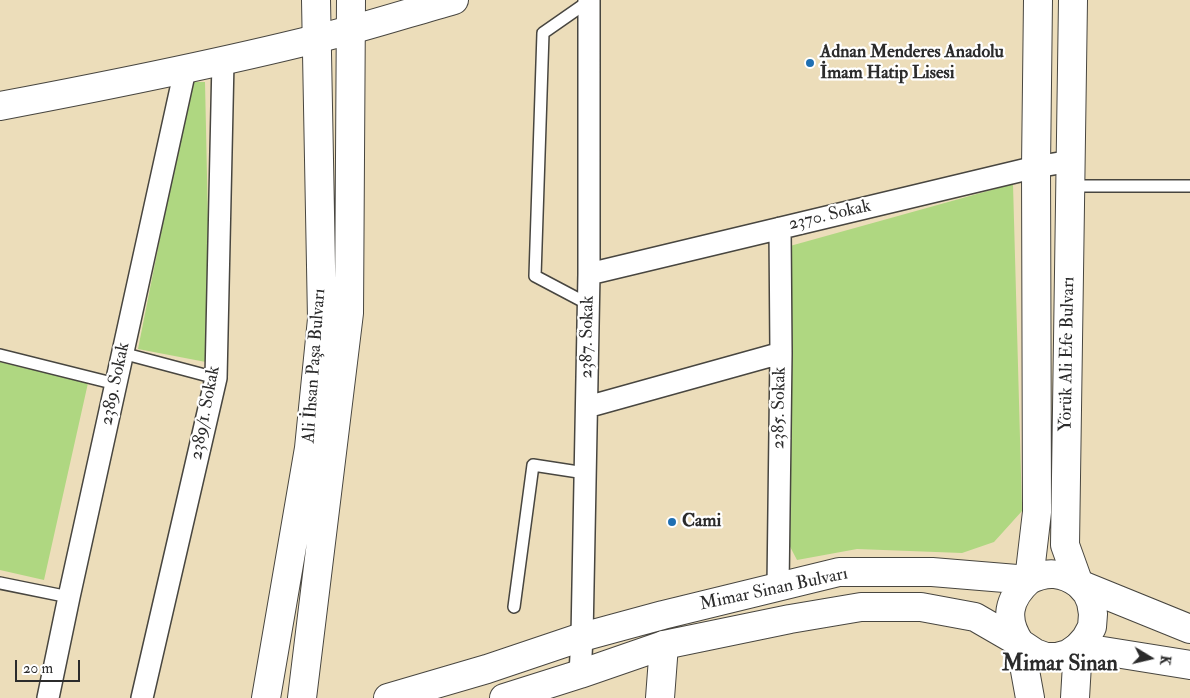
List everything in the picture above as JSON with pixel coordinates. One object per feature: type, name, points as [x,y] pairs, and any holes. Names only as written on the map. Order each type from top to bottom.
[{"type":"main road","name":"Ali İhsan Paşa Bulvarı","points":[[266,698],[309,448],[322,319],[316,0]]},
{"type":"main road","name":"Ali İhsan Paşa Bulvarı","points":[[302,698],[350,313],[351,0]]},
{"type":"main road","points":[[0,106],[185,70],[317,39],[454,0]]},
{"type":"main road","name":"Yörük Ali Efe Bulvarı","points":[[1029,580],[1037,512],[1036,167],[1038,0]]},
{"type":"main road","name":"Yörük Ali Efe Bulvarı","points":[[1073,0],[1065,545],[1079,584],[1087,593],[1091,602],[1093,614],[1092,627],[1078,647]]},
{"type":"main road","name":"Mimar Sinan Bulvarı","points":[[388,698],[487,669],[582,637],[839,572],[932,572],[1029,580],[1052,573],[1065,576],[1079,584],[1190,629]]},
{"type":"main road","points":[[1029,580],[1020,588],[1010,609],[1011,623],[1020,643],[1030,698]]},
{"type":"main road","name":"Mimar Sinan Bulvarı","points":[[504,698],[664,645],[780,621],[861,607],[921,606],[975,617],[1035,654],[1046,657],[1068,654],[1078,647]]},
{"type":"main road","points":[[660,698],[664,645]]},
{"type":"main road","points":[[1076,698],[1078,647],[1190,665]]},
{"type":"street","name":"2387. Sokak","points":[[580,674],[589,274],[589,0]]},
{"type":"street","name":"2389/1. Sokak","points":[[142,698],[216,378],[223,61]]},
{"type":"street","name":"2389. Sokak","points":[[48,698],[68,597],[185,70]]},
{"type":"street","name":"2370. Sokak","points":[[589,274],[1036,167],[1071,174]]},
{"type":"street","name":"2385. Sokak","points":[[778,587],[781,353],[780,228]]},
{"type":"street","points":[[586,407],[781,353]]},
{"type":"lane","points":[[588,304],[535,276],[543,33],[589,0]]},
{"type":"lane","points":[[1071,174],[1190,186]]},
{"type":"lane","points":[[122,353],[216,378]]},
{"type":"lane","points":[[0,355],[116,384]]},
{"type":"lane","points":[[514,607],[534,466],[585,472]]},
{"type":"lane","points":[[0,583],[68,597]]},
{"type":"green space","points":[[191,82],[205,82],[211,363],[138,349]]},
{"type":"green space","points":[[1013,184],[1022,511],[994,542],[962,553],[857,549],[797,560],[785,537],[790,246]]},
{"type":"green space","points":[[0,362],[88,383],[44,580],[0,570]]},
{"type":"place","name":"Adnan Menderes Anadolu İmam Hatip Lisesi","points":[[810,63]]},
{"type":"place","name":"Cami","points":[[672,522]]},
{"type":"district","name":"Mimar Sinan","points":[[1060,665]]}]
